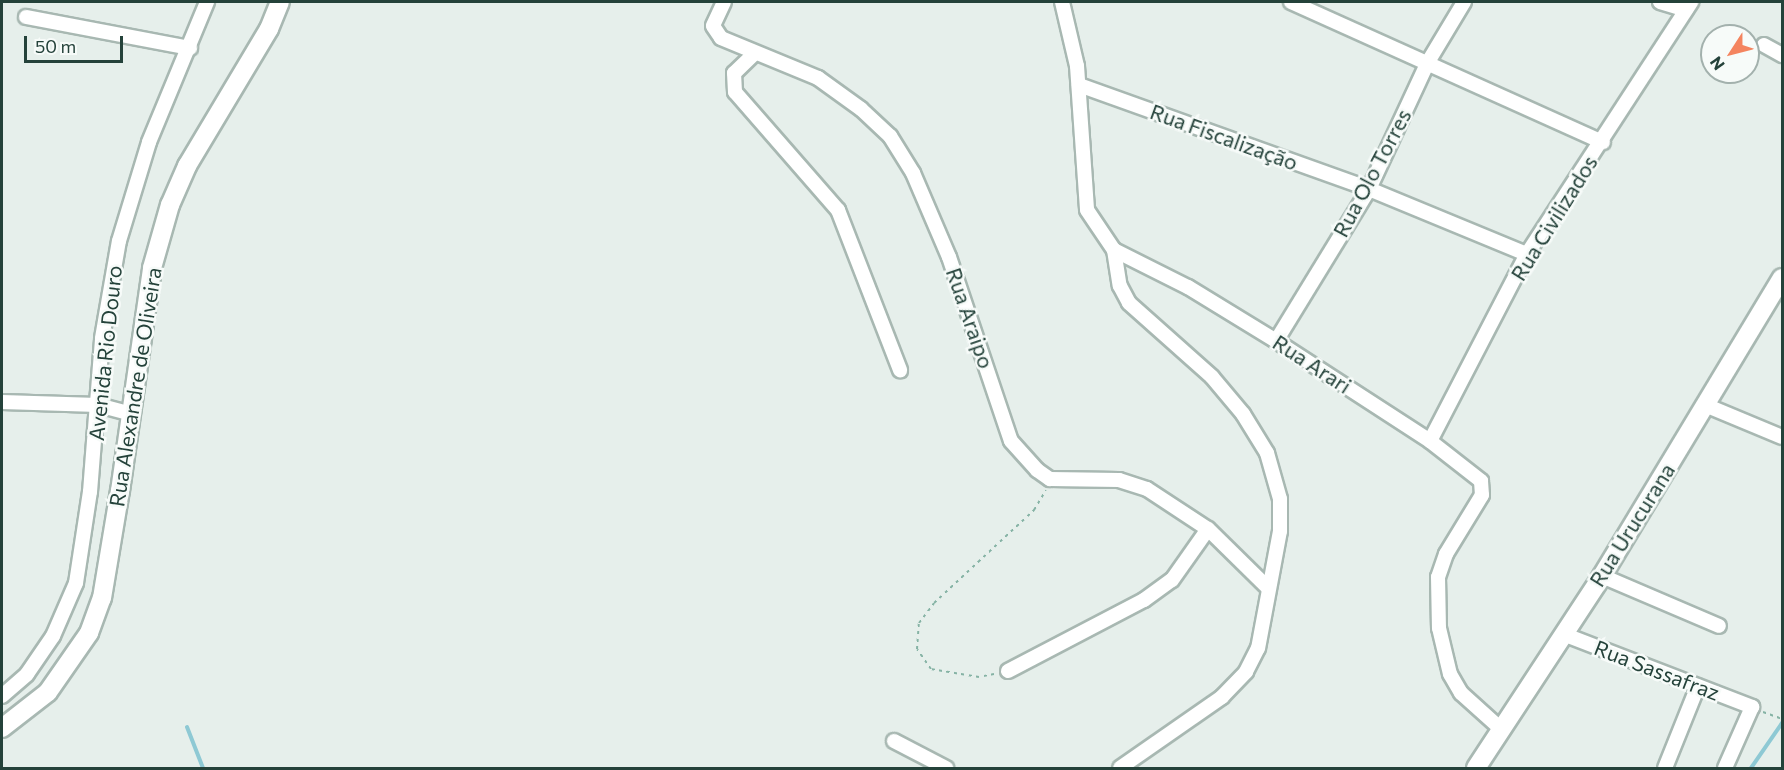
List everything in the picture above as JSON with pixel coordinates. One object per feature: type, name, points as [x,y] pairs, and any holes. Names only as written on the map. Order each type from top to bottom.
[{"type":"main road","name":"Rua Alexandre de Oliveira","points":[[2,728],[48,692],[89,633],[102,597],[132,414],[152,268],[170,205],[196,149],[269,29],[280,2]]},
{"type":"main road","name":"Rua Urucurana","points":[[1476,768],[1602,576],[1782,278]]},
{"type":"street","name":"Avenida Rio Douro","points":[[2,696],[27,674],[53,636],[76,583],[90,492],[102,338],[119,241],[149,142],[190,48],[207,2]]},
{"type":"street","name":"Rua Araipo","points":[[724,2],[714,18],[716,32],[755,53],[818,78],[861,109],[890,136],[913,173],[949,257],[1011,441],[1050,479]]},
{"type":"street","name":"Rua Arari","points":[[1062,2],[1071,28],[1079,85],[1082,180],[1087,210],[1114,250],[1188,287],[1276,341],[1430,441],[1481,481],[1482,495],[1446,554],[1438,577],[1439,628],[1449,674],[1461,693],[1501,729]]},
{"type":"street","points":[[1291,2],[1603,142]]},
{"type":"street","name":"Rua Olo Torres","points":[[1276,341],[1369,189],[1428,62],[1464,2]]},
{"type":"street","points":[[1660,2],[1688,6]]},
{"type":"street","name":"Rua Civilizados","points":[[1430,441],[1527,254],[1603,142],[1688,6]]},
{"type":"street","points":[[26,17],[190,48]]},
{"type":"street","points":[[1764,45],[1782,55]]},
{"type":"street","points":[[755,53],[734,73],[735,92],[838,210],[900,370]]},
{"type":"street","name":"Rua Fiscalização","points":[[1079,85],[1369,189],[1527,254]]},
{"type":"street","points":[[1114,250],[1120,286],[1129,303],[1212,377],[1243,414],[1267,453],[1280,499],[1280,531],[1258,648],[1246,672],[1222,697],[1120,768]]},
{"type":"street","points":[[2,402],[98,405],[132,414]]},
{"type":"street","points":[[1706,405],[1782,436]]},
{"type":"street","points":[[1050,479],[1119,480],[1177,506],[1208,529],[1268,587]]},
{"type":"street","points":[[1008,671],[1144,600],[1172,580],[1208,529]]},
{"type":"street","points":[[1602,576],[1719,626]]},
{"type":"street","name":"Rua Sassafraz","points":[[1563,634],[1752,707],[1725,768]]},
{"type":"street","points":[[1665,768],[1698,686]]},
{"type":"street","points":[[894,741],[946,768]]},
{"type":"path","points":[[1008,671],[979,677],[931,669],[917,649],[919,623],[934,603],[1034,510],[1050,479]]},
{"type":"path","points":[[1768,714],[1782,719]]},
{"type":"waterway","points":[[1751,768],[1782,723]]},
{"type":"waterway","points":[[187,727],[203,768]]}]
